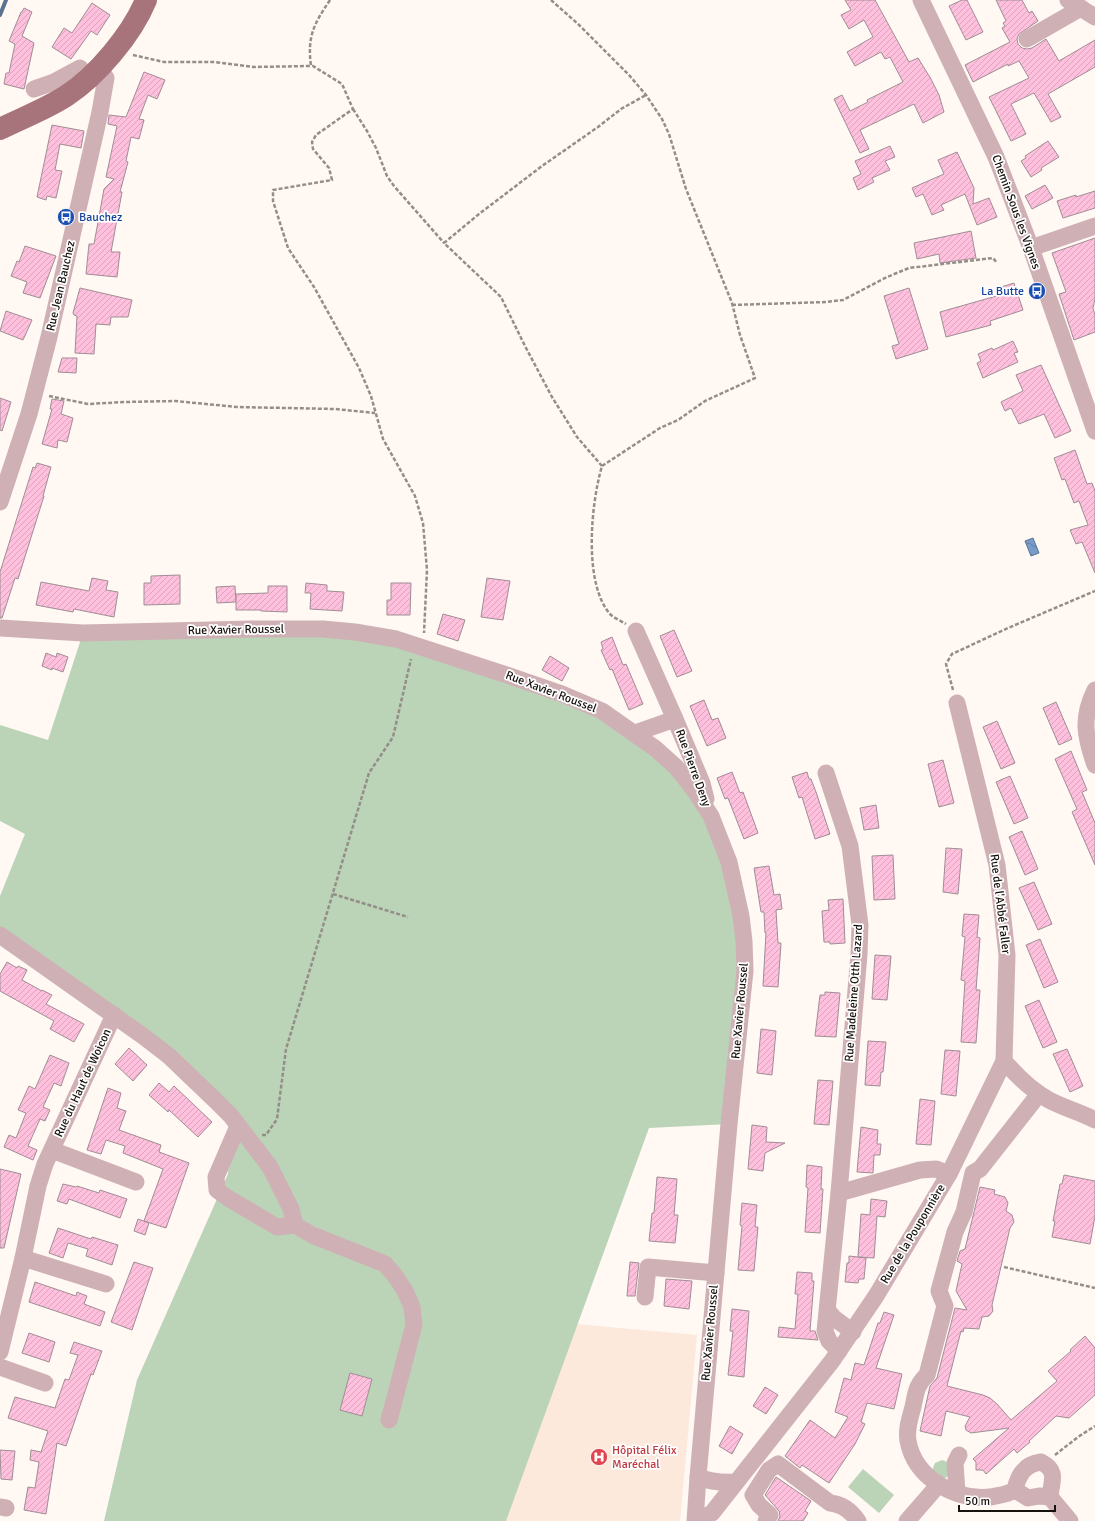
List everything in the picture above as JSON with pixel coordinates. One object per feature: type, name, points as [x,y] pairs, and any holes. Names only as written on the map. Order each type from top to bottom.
[{"type":"main road","points":[[0,129],[66,96],[93,74],[127,34],[146,0]]},
{"type":"street","name":"Chemin Sous les Vignes","points":[[921,0],[996,157],[1031,248],[1095,431]]},
{"type":"street","points":[[1027,39],[1081,8]]},
{"type":"street","points":[[34,89],[54,82],[80,68],[93,74]]},
{"type":"street","name":"Rue Jean Bauchez","points":[[0,502],[35,392],[49,337],[100,112],[106,78],[93,74]]},
{"type":"street","points":[[1031,248],[1095,226]]},
{"type":"street","name":"Rue Xavier Roussel","points":[[0,628],[83,633],[323,629],[355,632],[396,639],[562,694],[602,711],[656,749],[676,767],[695,791],[711,816],[729,862],[741,916],[745,971],[716,1273],[695,1521]]},
{"type":"street","name":"Rue Pierre Deny","points":[[636,631],[702,783],[711,816]]},
{"type":"street","points":[[1095,690],[1088,704],[1086,721],[1087,741],[1095,765]]},
{"type":"street","name":"Rue de l'Abbé Faller","points":[[957,703],[997,865],[1007,956],[1004,1061]]},
{"type":"street","name":"Rue Pierre Deny","points":[[635,733],[675,719]]},
{"type":"street","name":"Rue Madeleine Otth Lazard","points":[[826,773],[850,846],[860,925],[839,1194],[825,1331],[829,1341],[839,1351]]},
{"type":"street","points":[[0,936],[143,1036],[169,1056],[215,1100],[231,1116],[270,1167],[293,1217],[312,1235],[385,1264],[396,1277],[405,1291],[412,1307],[414,1325],[389,1420]]},
{"type":"street","name":"Rue du Haut de Woicon","points":[[0,1352],[23,1258],[38,1186],[52,1150],[114,1015]]},
{"type":"street","points":[[1004,1061],[1018,1078],[1039,1094],[1095,1120]]},
{"type":"street","name":"Rue de la Pouponnière","points":[[695,1521],[712,1513],[853,1332],[949,1174],[1004,1061]]},
{"type":"street","points":[[1015,1490],[1008,1494],[980,1498],[965,1496],[936,1483],[924,1473],[915,1460],[908,1440],[908,1424],[919,1382],[927,1375],[945,1306],[939,1292],[955,1232],[964,1212],[973,1173],[980,1169],[1039,1094]]},
{"type":"street","points":[[242,1131],[216,1177],[217,1190],[277,1227],[293,1217]]},
{"type":"street","name":"Rue du Haut de Woicon","points":[[52,1150],[136,1182]]},
{"type":"street","points":[[839,1194],[920,1170],[936,1169],[949,1174]]},
{"type":"street","points":[[23,1258],[106,1284]]},
{"type":"street","points":[[645,1297],[648,1267],[716,1273]]},
{"type":"street","points":[[828,1311],[834,1318],[853,1332]]},
{"type":"street","points":[[0,1367],[45,1383]]},
{"type":"street","points":[[957,1493],[955,1463],[959,1455]]},
{"type":"street","points":[[1015,1490],[1016,1481],[1020,1473],[1028,1466],[1042,1462],[1051,1469],[1054,1477],[1050,1487],[1050,1497],[1070,1521]]},
{"type":"street","points":[[766,1521],[770,1515],[759,1505],[753,1496],[769,1470],[778,1464],[830,1504],[840,1505],[850,1511],[858,1521]]},
{"type":"street","points":[[698,1477],[710,1482],[736,1482]]},
{"type":"street","points":[[907,1521],[934,1490],[936,1483]]},
{"type":"street","points":[[1015,1490],[1028,1498],[1039,1496],[1050,1497]]},
{"type":"path","points":[[311,66],[309,48],[312,35],[318,19],[330,0]]},
{"type":"path","points":[[551,0],[629,75],[646,95],[662,119],[670,134],[686,189],[732,305],[740,335],[755,378],[704,401],[678,420],[660,428],[602,466],[595,494],[591,548],[594,574],[603,603],[611,615],[636,631]]},
{"type":"path","points":[[128,54],[164,62],[215,62],[253,67],[313,66],[342,84],[353,109],[367,131],[387,176],[444,243],[501,297],[552,397],[576,437],[602,466]]},
{"type":"path","points":[[444,243],[542,166],[598,128],[621,109],[646,95]]},
{"type":"path","points":[[242,1131],[266,1135],[277,1119],[286,1049],[369,773],[393,737],[419,646],[426,570],[423,523],[415,496],[384,439],[371,396],[340,332],[314,287],[288,248],[273,201],[273,190],[332,180],[329,168],[313,149],[312,142],[316,135],[353,109]]},
{"type":"path","points":[[732,305],[826,302],[842,300],[887,277],[909,268],[993,258],[997,263]]},
{"type":"path","points":[[35,392],[88,404],[175,401],[237,407],[336,409],[375,413]]},
{"type":"path","points":[[957,703],[946,664],[952,654],[1008,628],[1095,591]]},
{"type":"path","points":[[333,894],[408,917]]},
{"type":"path","points":[[1004,1267],[1095,1288]]},
{"type":"path","points":[[1047,1465],[1067,1444],[1095,1426]]},
{"type":"shaded area","name":"Hôpital Félix Maréchal","points":[[565,1323],[697,1335],[680,1521],[486,1521]]},
{"type":"green space","points":[[323,629],[441,653],[635,733],[711,816],[744,941],[729,1124],[649,1128],[506,1521],[104,1521],[137,1380],[228,1174],[237,1142],[246,1133],[133,1024],[0,932],[0,896],[25,834],[0,821],[0,725],[48,740],[83,633]]},
{"type":"green space","points":[[942,1460],[947,1462],[949,1475],[944,1479],[932,1470],[935,1463]]},
{"type":"green space","points":[[863,1469],[894,1495],[879,1513],[848,1487]]},
{"type":"water","points":[[1033,538],[1039,553],[1031,556],[1025,541]]},
{"type":"building","points":[[845,0],[875,0],[909,62],[918,58],[931,79],[939,95],[944,112],[923,123],[914,104],[860,130],[869,149],[860,153],[834,99],[842,95],[850,111],[868,102],[867,100],[903,82],[890,57],[885,59],[881,52],[855,66],[847,52],[873,37],[864,20],[849,29],[841,15],[851,10]]},
{"type":"building","points":[[962,0],[967,0],[983,32],[966,40],[949,6]]},
{"type":"building","points":[[996,0],[1022,0],[1029,13],[1032,11],[1038,21],[1019,34],[1017,39],[1018,44],[1022,48],[1032,48],[1046,39],[1059,61],[1095,40],[1095,67],[1048,94],[1061,117],[1051,122],[1034,93],[1011,104],[1026,134],[1011,141],[989,97],[1029,78],[1019,61],[1008,66],[1008,64],[973,82],[965,65],[1010,42],[1002,28],[1005,26],[1003,23],[1006,21]]},
{"type":"building","points":[[92,3],[110,15],[97,35],[91,31],[71,59],[52,47],[64,28],[72,33]]},
{"type":"building","points":[[24,8],[32,12],[22,36],[34,43],[24,89],[4,84],[6,73],[9,73],[15,44],[9,41]]},
{"type":"building","points":[[144,72],[165,80],[157,99],[148,95],[139,119],[144,120],[139,139],[131,137],[126,161],[128,162],[120,192],[122,192],[111,252],[120,252],[117,277],[86,274],[89,244],[94,244],[104,189],[114,179],[106,177],[117,126],[108,124],[109,115],[126,117]]},
{"type":"building","points":[[52,125],[84,131],[81,148],[60,144],[55,170],[62,171],[56,198],[47,196],[46,200],[37,197]]},
{"type":"building","points":[[1048,141],[1059,157],[1041,168],[1042,170],[1031,177],[1021,161],[1026,158],[1025,156]]},
{"type":"building","points":[[890,146],[895,157],[885,161],[890,170],[872,178],[874,182],[858,190],[853,178],[861,174],[855,161]]},
{"type":"building","points":[[957,152],[974,188],[973,204],[989,198],[997,217],[977,225],[965,194],[941,205],[944,210],[932,215],[923,194],[916,197],[912,188],[944,174],[938,160]]},
{"type":"building","points":[[1045,185],[1053,198],[1032,209],[1025,196]]},
{"type":"building","points":[[1095,191],[1095,208],[1063,218],[1057,201]]},
{"type":"building","points":[[971,231],[976,258],[940,263],[939,254],[917,259],[914,243]]},
{"type":"building","points":[[1095,238],[1095,299],[1093,308],[1095,315],[1095,332],[1074,340],[1059,294],[1066,292],[1052,253]]},
{"type":"building","points":[[25,246],[56,256],[40,298],[23,293],[27,282],[11,276],[17,261],[19,262]]},
{"type":"building","points":[[1014,283],[1023,310],[990,321],[991,325],[946,337],[940,312],[1000,295],[998,288]]},
{"type":"building","points":[[80,288],[132,300],[128,317],[111,317],[110,325],[96,324],[94,354],[75,353],[77,316],[73,313]]},
{"type":"building","points":[[909,288],[928,349],[896,359],[892,346],[899,344],[884,296]]},
{"type":"building","points":[[6,311],[32,320],[23,340],[0,331]]},
{"type":"building","points":[[1013,341],[1018,352],[1014,353],[1018,362],[983,378],[977,363],[981,361],[978,354],[992,348],[993,350]]},
{"type":"building","points":[[62,358],[77,358],[76,373],[58,372]]},
{"type":"building","points":[[1041,365],[1071,431],[1055,438],[1044,414],[1019,424],[1011,408],[1005,411],[1001,402],[1023,391],[1016,375]]},
{"type":"building","points":[[0,398],[11,402],[2,431],[0,430]]},
{"type":"building","points":[[52,399],[64,401],[61,414],[73,418],[67,442],[58,440],[57,448],[42,444],[52,409],[50,409]]},
{"type":"building","points":[[1075,450],[1087,484],[1092,483],[1095,491],[1095,573],[1082,542],[1076,544],[1070,530],[1088,525],[1079,501],[1074,503],[1065,479],[1062,480],[1054,458]]},
{"type":"building","points":[[37,463],[51,467],[44,496],[18,579],[15,578],[2,618],[0,618],[0,572],[33,467],[35,468]]},
{"type":"building","points":[[180,575],[180,604],[144,605],[144,583],[151,583],[151,576]]},
{"type":"building","points":[[92,578],[108,581],[106,590],[118,592],[114,617],[74,609],[73,612],[36,605],[41,582],[89,591]]},
{"type":"building","points":[[487,578],[510,581],[503,620],[481,617]]},
{"type":"building","points":[[306,583],[327,585],[327,591],[344,592],[342,611],[310,609],[311,593],[305,593]]},
{"type":"building","points":[[391,583],[411,583],[410,615],[387,615],[387,600],[391,600]]},
{"type":"building","points":[[235,586],[236,602],[217,603],[216,587]]},
{"type":"building","points":[[268,586],[287,586],[287,612],[236,610],[236,594],[268,593]]},
{"type":"building","points":[[443,614],[465,620],[458,641],[437,634]]},
{"type":"building","points":[[674,630],[692,671],[677,677],[660,636]]},
{"type":"building","points":[[612,637],[623,665],[626,664],[643,704],[629,710],[612,669],[610,670],[601,650],[603,649],[601,642]]},
{"type":"building","points":[[46,653],[56,657],[57,653],[68,657],[63,672],[42,666]]},
{"type":"building","points":[[550,656],[569,668],[562,681],[542,670]]},
{"type":"building","points":[[704,700],[712,720],[718,718],[726,738],[707,746],[690,706]]},
{"type":"building","points":[[1056,702],[1072,739],[1059,745],[1043,708]]},
{"type":"building","points":[[997,721],[1015,763],[1001,769],[983,727]]},
{"type":"building","points":[[1071,751],[1087,790],[1082,792],[1095,823],[1095,865],[1072,812],[1077,809],[1055,759]]},
{"type":"building","points":[[943,760],[954,803],[939,807],[928,764]]},
{"type":"building","points":[[732,772],[740,793],[743,792],[758,833],[744,839],[728,798],[725,799],[717,778]]},
{"type":"building","points":[[807,772],[816,792],[830,834],[815,839],[802,797],[799,798],[792,777]]},
{"type":"building","points":[[1010,776],[1028,818],[1014,824],[996,782]]},
{"type":"building","points":[[876,805],[879,828],[864,830],[860,808]]},
{"type":"building","points":[[1022,831],[1038,869],[1025,875],[1009,837]]},
{"type":"building","points":[[946,848],[962,849],[958,894],[943,892]]},
{"type":"building","points":[[893,855],[895,899],[874,900],[872,856]]},
{"type":"building","points":[[769,866],[774,895],[780,894],[782,909],[776,910],[778,943],[781,943],[778,987],[763,986],[766,933],[764,912],[761,912],[754,868]]},
{"type":"building","points":[[1034,882],[1052,924],[1038,930],[1019,888]]},
{"type":"building","points":[[843,899],[845,943],[830,944],[830,942],[824,942],[822,911],[829,910],[828,900]]},
{"type":"building","points":[[964,914],[979,915],[977,937],[980,938],[976,990],[980,990],[976,1043],[961,1042],[965,981],[961,980],[965,937],[962,936]]},
{"type":"building","points":[[1040,939],[1058,982],[1044,988],[1026,945]]},
{"type":"building","points":[[875,955],[891,956],[887,1000],[872,999]]},
{"type":"building","points":[[7,962],[17,968],[18,966],[27,970],[22,980],[52,995],[46,1004],[84,1024],[74,1042],[50,1029],[54,1021],[0,991],[0,974]]},
{"type":"building","points":[[825,992],[840,993],[836,1037],[815,1036],[820,995],[825,995]]},
{"type":"building","points":[[1039,1000],[1057,1042],[1043,1048],[1025,1006]]},
{"type":"building","points":[[761,1029],[776,1031],[772,1075],[757,1073]]},
{"type":"building","points":[[868,1041],[886,1042],[880,1086],[865,1085]]},
{"type":"building","points":[[129,1048],[147,1065],[133,1081],[115,1064]]},
{"type":"building","points":[[1067,1049],[1083,1086],[1070,1092],[1053,1054]]},
{"type":"building","points":[[945,1050],[960,1051],[956,1096],[941,1094]]},
{"type":"building","points":[[50,1055],[69,1063],[61,1086],[54,1083],[43,1107],[50,1110],[45,1121],[40,1119],[28,1146],[37,1150],[33,1160],[4,1147],[9,1135],[16,1138],[26,1113],[18,1110],[29,1086],[35,1089]]},
{"type":"building","points":[[818,1080],[833,1081],[829,1125],[814,1124]]},
{"type":"building","points":[[159,1083],[169,1092],[174,1086],[212,1122],[198,1137],[169,1110],[168,1112],[149,1095]]},
{"type":"building","points":[[108,1088],[121,1093],[117,1108],[126,1111],[119,1130],[161,1145],[159,1152],[189,1163],[166,1228],[144,1221],[163,1169],[123,1153],[125,1146],[106,1140],[101,1154],[87,1150]]},
{"type":"building","points":[[920,1099],[935,1101],[931,1145],[916,1144]]},
{"type":"building","points":[[752,1125],[767,1127],[766,1142],[785,1143],[765,1153],[763,1171],[748,1169]]},
{"type":"building","points":[[861,1127],[878,1130],[877,1144],[881,1144],[880,1155],[874,1155],[873,1173],[857,1172]]},
{"type":"building","points":[[807,1165],[822,1167],[821,1189],[823,1189],[820,1233],[805,1232],[808,1188],[806,1187]]},
{"type":"building","points":[[0,1169],[21,1174],[4,1248],[0,1248]]},
{"type":"building","points":[[1064,1175],[1095,1181],[1095,1216],[1090,1244],[1052,1237],[1055,1221],[1053,1221],[1060,1184],[1062,1184]]},
{"type":"building","points":[[657,1177],[677,1179],[674,1215],[678,1215],[675,1243],[649,1241],[652,1213],[654,1213]]},
{"type":"building","points":[[63,1184],[77,1186],[99,1193],[100,1190],[127,1199],[120,1218],[69,1199],[67,1204],[57,1201]]},
{"type":"building","points":[[980,1187],[995,1190],[994,1194],[1005,1197],[1008,1203],[1006,1211],[1012,1215],[1014,1222],[1010,1228],[992,1305],[993,1311],[989,1316],[982,1317],[979,1329],[964,1328],[963,1332],[961,1331],[947,1386],[990,1398],[1011,1420],[1057,1381],[1048,1371],[1071,1351],[1070,1350],[1085,1336],[1095,1348],[1095,1395],[1069,1418],[1056,1416],[1017,1453],[1014,1449],[986,1474],[983,1470],[976,1470],[976,1462],[973,1459],[1009,1428],[971,1433],[966,1430],[965,1426],[970,1417],[946,1411],[941,1436],[920,1431],[930,1386],[937,1378],[955,1308],[967,1310],[956,1291],[962,1264],[957,1261],[960,1251],[965,1249]]},
{"type":"building","points":[[871,1199],[887,1201],[885,1217],[877,1216],[874,1258],[858,1257],[861,1214],[870,1215]]},
{"type":"building","points":[[742,1203],[757,1205],[755,1227],[758,1227],[754,1271],[738,1270],[742,1226],[740,1225]]},
{"type":"building","points":[[138,1219],[149,1223],[145,1235],[134,1231]]},
{"type":"building","points":[[58,1228],[91,1239],[92,1237],[118,1245],[112,1265],[86,1256],[88,1249],[68,1243],[63,1258],[49,1253]]},
{"type":"building","points":[[849,1256],[866,1258],[864,1279],[859,1279],[858,1283],[845,1282]]},
{"type":"building","points":[[134,1262],[153,1268],[132,1330],[111,1322]]},
{"type":"building","points":[[630,1262],[639,1263],[635,1296],[627,1296]]},
{"type":"building","points":[[797,1272],[812,1273],[812,1281],[814,1281],[810,1331],[815,1331],[818,1340],[778,1337],[779,1327],[795,1329],[798,1294],[795,1294]]},
{"type":"building","points":[[666,1279],[692,1281],[689,1309],[664,1306]]},
{"type":"building","points":[[35,1282],[76,1296],[77,1292],[87,1296],[84,1304],[105,1312],[100,1326],[29,1302]]},
{"type":"building","points":[[732,1309],[749,1311],[744,1377],[728,1375],[733,1331],[730,1331]]},
{"type":"building","points":[[884,1312],[894,1315],[876,1368],[902,1374],[894,1409],[867,1403],[861,1422],[865,1424],[855,1444],[829,1483],[802,1465],[800,1468],[785,1456],[810,1420],[835,1438],[848,1417],[835,1412],[844,1378],[851,1380],[855,1363],[864,1365],[878,1323],[880,1323]]},
{"type":"building","points":[[29,1333],[55,1342],[49,1362],[22,1353]]},
{"type":"building","points":[[74,1342],[102,1351],[93,1375],[91,1374],[66,1446],[57,1443],[46,1514],[24,1510],[28,1487],[35,1488],[39,1462],[30,1460],[31,1450],[41,1452],[48,1431],[8,1418],[15,1397],[55,1408],[65,1379],[69,1380],[78,1355],[70,1353]]},
{"type":"building","points":[[350,1373],[372,1379],[362,1416],[340,1410]]},
{"type":"building","points":[[765,1387],[778,1395],[766,1414],[753,1406]]},
{"type":"building","points":[[730,1426],[743,1434],[732,1454],[719,1446]]},
{"type":"building","points":[[0,1450],[15,1451],[12,1480],[1,1479]]},
{"type":"building","points":[[776,1477],[811,1501],[805,1511],[808,1513],[803,1521],[778,1521],[780,1516],[779,1511],[765,1495]]},
{"type":"waterway","points":[[0,15],[6,0]]},
{"type":"place","name":"Bauchez","points":[[66,217]]},
{"type":"place","name":"La Butte","points":[[1037,291]]},
{"type":"place","name":"Hôpital Félix Maréchal","points":[[599,1457]]}]
